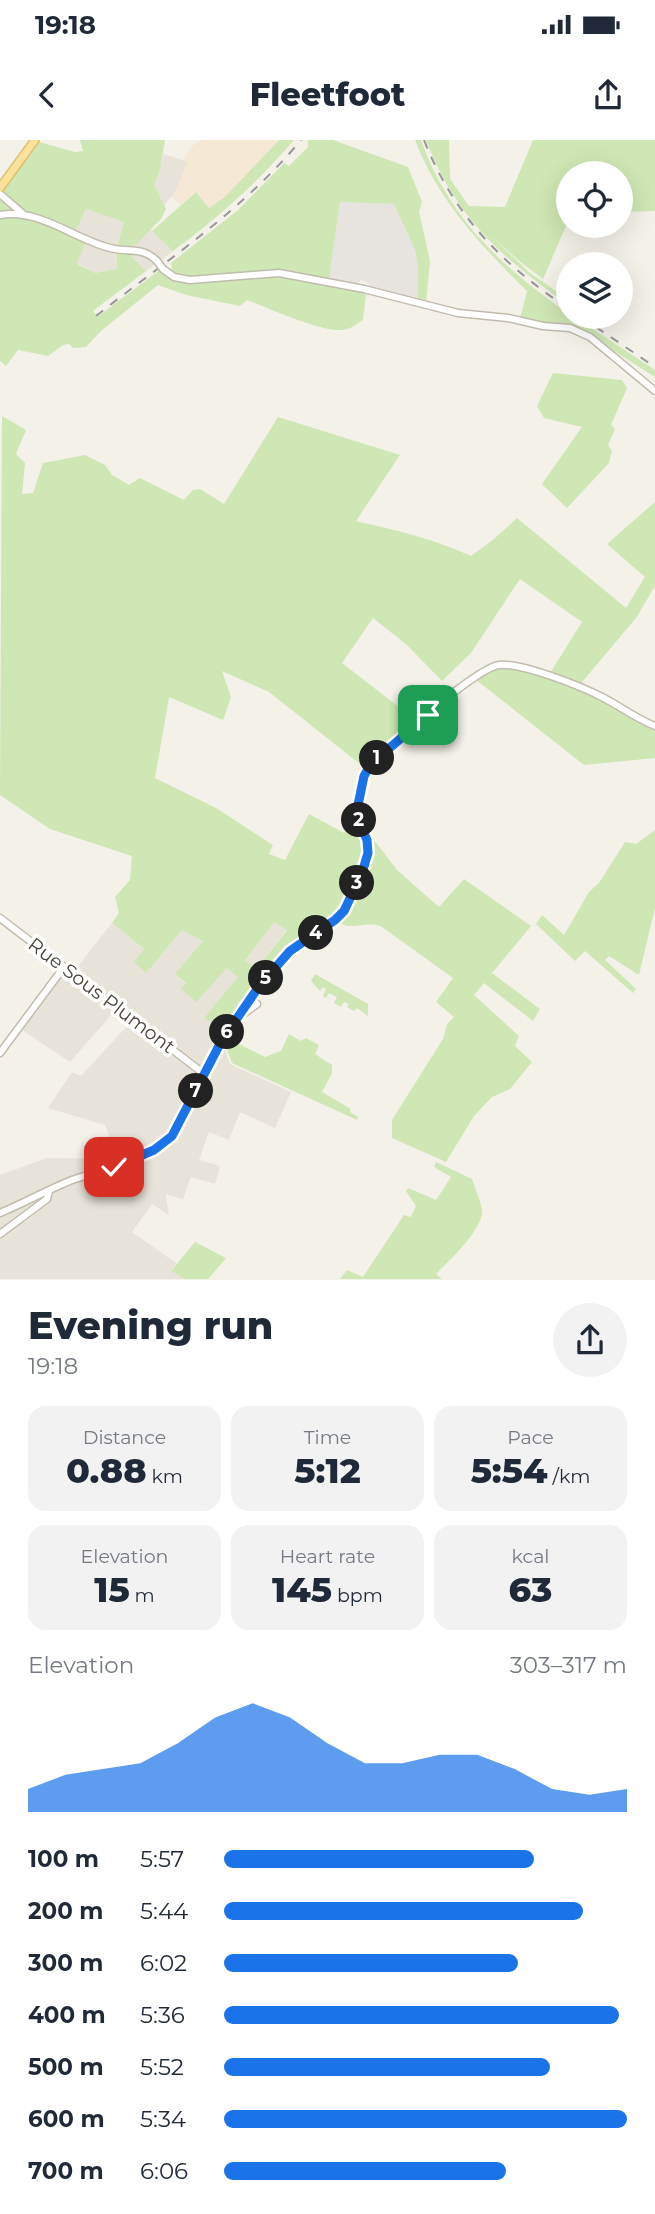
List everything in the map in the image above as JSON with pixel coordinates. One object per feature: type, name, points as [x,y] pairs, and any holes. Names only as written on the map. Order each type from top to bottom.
[{"type":"main road","points":[[0,188],[35,140]]},
{"type":"street","points":[[0,194],[22,213],[105,247],[145,252],[178,279],[279,273],[364,289],[458,313],[570,328],[590,337],[655,391]]},
{"type":"street","points":[[0,215],[22,213]]},
{"type":"street","points":[[0,1213],[72,1181],[134,1160],[162,1145],[178,1126],[204,1073],[237,1018],[286,955],[335,920],[346,907],[368,853],[367,840],[357,810],[361,786],[369,768],[397,740],[481,672],[503,664],[536,671],[593,693],[655,726]]},
{"type":"street","name":"Rue Sous Plumont","points":[[0,918],[204,1073]]},
{"type":"street","points":[[0,1053],[64,967]]},
{"type":"street","points":[[237,1018],[257,1004]]},
{"type":"street","points":[[0,1234],[47,1199],[49,1191]]},
{"type":"shaded area","points":[[201,140],[279,140],[225,198],[209,208],[196,192],[181,205],[171,197],[177,189],[187,162],[183,159],[192,146]]},
{"type":"shaded area","points":[[163,154],[188,162],[177,189],[164,206],[154,185]]},
{"type":"shaded area","points":[[340,202],[394,204],[415,250],[418,299],[371,288],[367,282],[361,280],[356,284],[329,278]]},
{"type":"shaded area","points":[[86,209],[124,222],[115,253],[117,269],[95,273],[77,263],[73,237]]},
{"type":"shaded area","points":[[150,229],[173,251],[146,271],[132,257],[131,247]]},
{"type":"shaded area","points":[[274,921],[287,929],[257,968],[245,962]]},
{"type":"shaded area","points":[[112,923],[157,960],[182,930],[204,941],[175,974],[186,984],[181,989],[227,967],[239,977],[204,1018],[233,1034],[224,1047],[230,1064],[291,1092],[275,1128],[240,1112],[229,1140],[209,1132],[199,1160],[220,1166],[215,1184],[191,1177],[183,1199],[166,1194],[169,1215],[152,1204],[132,1232],[176,1263],[171,1271],[185,1279],[0,1279],[0,1175],[47,1158],[118,1159],[105,1125],[48,1108],[72,1072],[81,1076],[128,1025],[113,1013],[70,1062],[16,1026],[64,964],[75,970]]},
{"type":"green space","points":[[80,140],[165,140],[160,170],[154,185],[166,209],[161,219],[134,246],[117,247],[124,222],[86,209],[73,237],[86,242],[77,263],[95,273],[117,269],[116,251],[132,251],[132,257],[146,271],[93,311],[97,317],[161,269],[174,280],[171,263],[238,210],[284,163],[289,166],[308,147],[308,140],[333,140],[408,167],[422,202],[419,212],[430,261],[426,302],[418,299],[415,250],[394,204],[340,202],[328,285],[366,293],[363,320],[351,327],[333,330],[295,319],[247,300],[240,306],[186,295],[158,285],[101,331],[86,347],[73,348],[69,344],[63,345],[48,356],[18,350],[6,366],[0,361],[2,192],[39,142],[75,152],[83,151]]},
{"type":"green space","points":[[279,140],[294,140],[237,199],[173,251],[152,231],[196,192],[209,208],[225,197]]},
{"type":"green space","points":[[415,140],[421,140],[447,194],[480,239],[522,278],[556,304],[556,326],[520,318],[527,291],[462,221],[425,162]]},
{"type":"green space","points":[[426,140],[449,140],[450,179],[469,206],[505,207],[533,140],[655,140],[655,211],[633,212],[633,161],[556,161],[556,238],[561,238],[543,279],[490,235],[530,273],[556,291],[556,296],[523,271],[484,235],[467,215],[438,168]]},
{"type":"green space","points":[[574,329],[593,329],[655,370],[655,377],[581,330]]},
{"type":"green space","points":[[553,373],[622,380],[627,388],[611,425],[615,429],[608,445],[612,451],[609,463],[567,508],[542,484],[582,427],[544,418],[537,406]]},
{"type":"green space","points":[[2,416],[26,430],[16,454],[25,463],[22,494],[33,493],[43,463],[85,455],[105,465],[112,475],[129,485],[140,478],[184,500],[193,490],[200,489],[224,504],[278,417],[400,455],[356,521],[429,540],[471,556],[517,518],[626,608],[645,577],[607,544],[655,502],[655,586],[636,618],[577,688],[655,729],[655,758],[584,765],[475,679],[484,673],[502,668],[547,678],[582,622],[520,579],[471,653],[442,681],[407,645],[373,618],[342,663],[417,721],[365,768],[269,692],[222,671],[231,697],[223,720],[169,697],[155,778],[216,808],[273,845],[269,854],[285,860],[309,814],[344,833],[357,791],[356,817],[365,841],[366,857],[349,895],[337,914],[290,948],[270,968],[226,1030],[204,1018],[238,977],[227,968],[196,1002],[181,989],[186,983],[175,974],[203,941],[182,930],[146,973],[134,962],[144,949],[112,923],[119,913],[115,897],[130,880],[132,856],[50,829],[0,795]],"holes":[[[274,922],[287,930],[257,968],[245,961]]]},
{"type":"green space","points":[[655,830],[655,908],[639,975],[609,956],[605,960],[636,989],[633,993],[585,951],[575,961],[536,924],[542,915],[564,935],[589,892],[599,883],[625,842],[636,844]]},
{"type":"green space","points":[[368,832],[397,870],[439,907],[464,879],[531,926],[492,973],[540,1009],[533,1021],[484,983],[474,995],[519,1036],[515,1046],[532,1062],[510,1089],[492,1097],[474,1116],[446,1162],[392,1138],[392,1120],[443,1039],[447,1024],[454,1017],[436,1002],[453,978],[382,927],[340,923],[369,863],[372,848]]},
{"type":"green space","points":[[315,974],[368,1004],[368,1016],[357,1008],[354,1011],[347,1007],[349,1004],[344,1002],[341,1007],[334,1003],[337,997],[329,993],[326,998],[323,996],[326,989],[323,987],[320,991],[311,981]]},
{"type":"green space","points":[[289,1034],[301,1041],[306,1038],[319,1045],[315,1054],[332,1065],[332,1073],[322,1092],[351,1109],[350,1112],[358,1117],[357,1120],[232,1063],[226,1047],[231,1040],[265,1057],[281,1051]]},
{"type":"green space","points":[[436,1162],[472,1179],[482,1211],[471,1236],[436,1274],[442,1279],[340,1279],[347,1270],[363,1277],[404,1215],[411,1217],[416,1206],[406,1191],[408,1188],[436,1200],[451,1177],[434,1167]]},
{"type":"green space","points":[[195,1242],[226,1258],[208,1279],[185,1279],[171,1271]]},
{"type":"railway","points":[[96,316],[229,212],[254,190],[301,140]]},
{"type":"railway","points":[[424,140],[436,167],[465,215],[502,256],[556,300]]},
{"type":"railway","points":[[599,329],[655,367]]},
{"type":"route","points":[[114,1167],[154,1150],[172,1136],[222,1040],[260,985],[290,951],[344,911],[362,873],[368,853],[367,840],[357,810],[364,776],[371,764],[428,715]]}]
